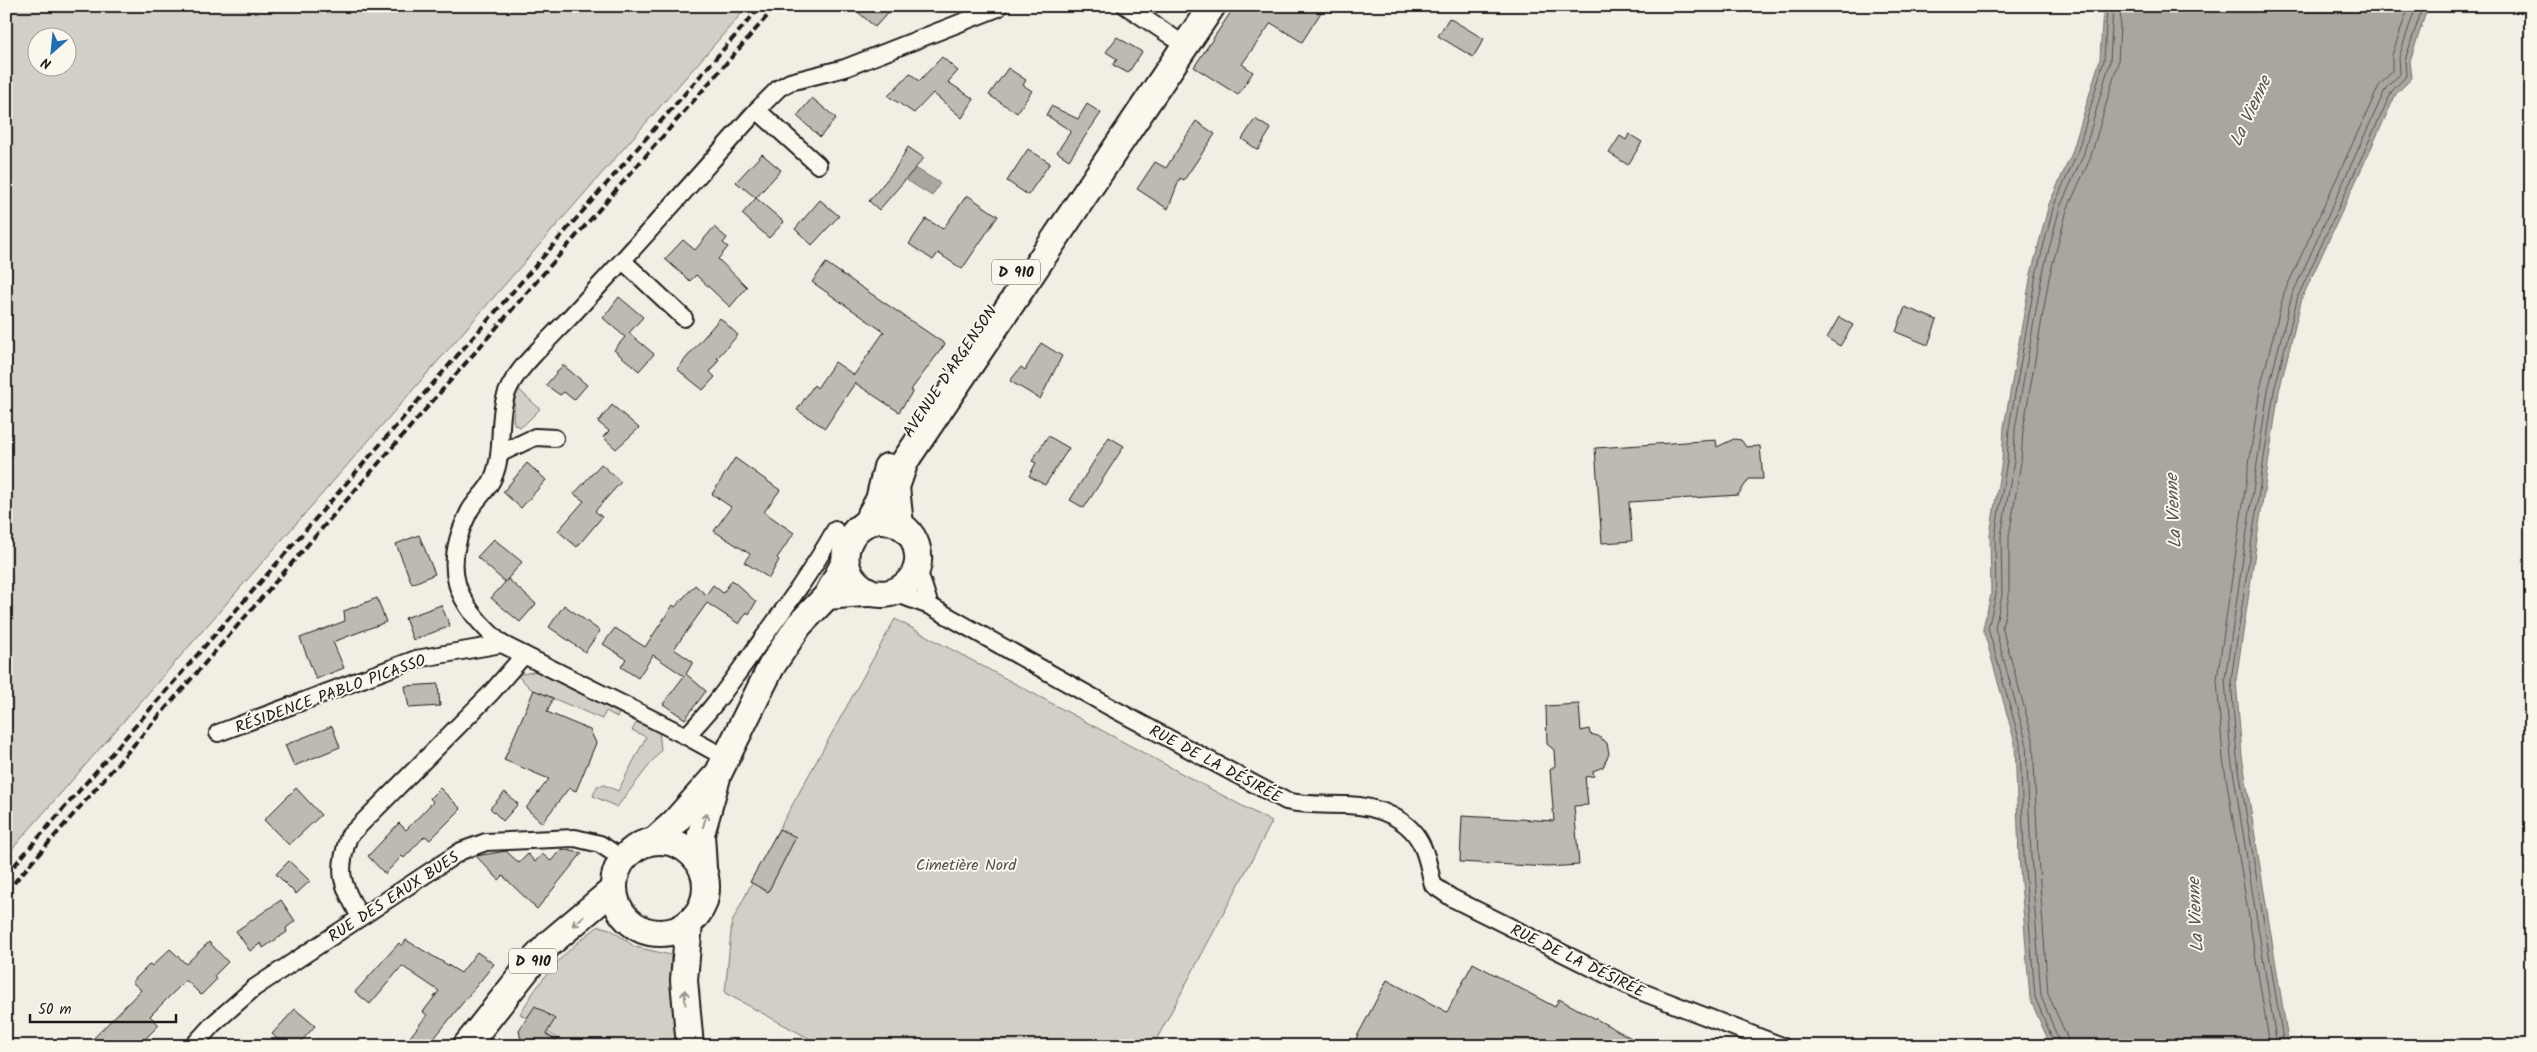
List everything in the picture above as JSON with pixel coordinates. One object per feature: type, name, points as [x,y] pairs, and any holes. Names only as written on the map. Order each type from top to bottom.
[{"type":"main road","name":"D 910","points":[[1185,30],[1212,6]]},
{"type":"main road","name":"AVENUE D'ARGENSON","points":[[866,524],[879,500],[884,476],[893,453],[1185,30]]},
{"type":"main road","name":"AVENUE D'ARGENSON","points":[[900,525],[896,487],[905,461],[1185,30]]},
{"type":"main road","points":[[702,868],[701,834],[722,766],[775,661],[799,625],[827,596],[845,562],[850,539],[866,524],[883,520],[900,525],[915,543],[918,566],[911,580],[882,593],[827,596]]},
{"type":"main road","points":[[845,562],[848,572],[854,581],[882,593]]},
{"type":"main road","points":[[654,841],[678,844],[696,858],[706,878],[705,898],[702,907],[689,923],[666,933],[641,929],[630,922],[621,912],[616,901],[614,888],[616,873],[623,858],[632,850],[654,841],[674,822],[722,766]]},
{"type":"main road","name":"D 910","points":[[466,1046],[545,949],[614,888]]},
{"type":"main road","points":[[689,923],[684,980],[690,1046]]},
{"type":"street","points":[[1126,6],[1185,30]]},
{"type":"street","points":[[722,766],[686,736],[502,644],[479,624],[462,601],[455,574],[457,540],[470,510],[493,480],[501,453],[504,404],[514,379],[775,92],[790,82],[845,68],[999,7]]},
{"type":"street","points":[[757,110],[818,165]]},
{"type":"street","points":[[623,260],[684,318]]},
{"type":"street","points":[[501,453],[536,437],[555,438]]},
{"type":"street","points":[[686,736],[707,714],[781,614],[816,564],[835,530]]},
{"type":"street","points":[[918,566],[930,606]]},
{"type":"street","name":"RUE DE LA DÉSIRÉE","points":[[882,593],[930,606],[1112,708],[1286,801],[1300,804],[1349,804],[1384,812],[1398,818],[1417,836],[1423,848],[1433,885],[1452,898],[1637,990],[1782,1046]]},
{"type":"street","name":"RÉSIDENCE PABLO PICASSO","points":[[218,733],[416,659],[502,644]]},
{"type":"street","points":[[360,917],[342,883],[341,859],[348,836],[491,693],[524,655]]},
{"type":"street","name":"RUE DES EAUX BUES","points":[[193,1046],[213,1024],[254,988],[461,851],[486,842],[581,838],[600,844],[623,858]]},
{"type":"green space","points":[[6,6],[748,6],[6,856]]},
{"type":"green space","points":[[516,387],[540,409],[520,427],[515,425],[513,420]]},
{"type":"green space","name":"Cimetière Nord","points":[[895,619],[1272,822],[1153,1046],[823,1046],[725,993],[732,922],[779,829]]},
{"type":"green space","points":[[537,671],[620,712],[617,717],[606,711],[602,719],[531,689],[517,675]]},
{"type":"green space","points":[[641,720],[659,730],[661,750],[617,807],[593,796],[597,786],[604,785],[618,791],[646,737],[632,730],[637,722]]},
{"type":"green space","points":[[599,926],[610,929],[635,947],[671,955],[670,987],[677,1046],[569,1046],[520,1014],[545,976],[564,955]]},
{"type":"water","name":"La Vienne","points":[[2103,6],[2428,6],[2410,61],[2412,78],[2396,94],[2302,298],[2279,391],[2236,680],[2242,756],[2289,1046],[2051,1046],[2030,999],[2019,857],[2015,743],[1983,628],[1991,595],[1990,535],[2002,460],[2004,427],[2031,274],[2049,204],[2072,153],[2100,59]]},
{"type":"water","points":[[912,166],[940,183],[932,196],[905,179]]},
{"type":"building","points":[[851,6],[894,6],[875,27]]},
{"type":"building","points":[[1235,6],[1325,6],[1302,42],[1271,23],[1242,64],[1253,72],[1238,95],[1194,67]]},
{"type":"building","points":[[1449,18],[1484,39],[1473,57],[1438,36]]},
{"type":"building","points":[[1117,37],[1142,52],[1128,73],[1113,65],[1117,59],[1106,52]]},
{"type":"building","points":[[942,57],[958,71],[948,82],[974,99],[962,118],[933,93],[914,113],[888,96],[910,73],[919,81]]},
{"type":"building","points":[[1008,68],[1026,80],[1023,85],[1032,91],[1017,113],[989,95]]},
{"type":"building","points":[[812,98],[836,118],[820,137],[797,116]]},
{"type":"building","points":[[1087,104],[1101,113],[1069,160],[1057,152],[1071,131],[1046,115],[1051,106],[1078,119]]},
{"type":"building","points":[[1255,119],[1271,129],[1258,150],[1242,139]]},
{"type":"building","points":[[1196,121],[1215,134],[1184,180],[1180,178],[1168,209],[1137,189],[1155,162],[1166,168]]},
{"type":"building","points":[[1629,134],[1642,142],[1628,165],[1609,153],[1620,136],[1626,140]]},
{"type":"building","points":[[908,147],[924,158],[879,210],[869,201],[894,171]]},
{"type":"building","points":[[1028,149],[1050,163],[1028,195],[1007,181]]},
{"type":"building","points":[[762,154],[781,170],[756,198],[736,182]]},
{"type":"building","points":[[967,195],[998,216],[962,269],[938,253],[933,260],[909,244],[926,219],[943,229]]},
{"type":"building","points":[[756,198],[784,222],[769,238],[742,214]]},
{"type":"building","points":[[820,200],[839,216],[812,245],[795,229]]},
{"type":"building","points":[[714,227],[727,238],[723,243],[728,247],[718,259],[747,287],[730,307],[696,275],[690,281],[665,259],[683,240],[695,250]]},
{"type":"building","points":[[826,263],[945,344],[911,390],[913,391],[899,412],[855,383],[825,428],[797,410],[814,385],[817,388],[835,362],[854,375],[884,332],[812,282]]},
{"type":"building","points":[[619,297],[643,317],[629,333],[654,354],[639,371],[614,350],[625,337],[603,318]]},
{"type":"building","points":[[1905,307],[1937,320],[1928,345],[1896,332]]},
{"type":"building","points":[[1839,317],[1853,325],[1840,346],[1827,338]]},
{"type":"building","points":[[720,318],[738,335],[717,358],[719,359],[710,372],[715,377],[703,390],[677,369]]},
{"type":"building","points":[[1041,343],[1062,356],[1040,399],[1010,381],[1021,367],[1025,370]]},
{"type":"building","points":[[563,365],[587,385],[574,400],[564,392],[560,395],[546,385]]},
{"type":"building","points":[[612,405],[639,428],[616,449],[603,437],[609,431],[598,422]]},
{"type":"building","points":[[1048,436],[1069,448],[1045,485],[1029,476],[1036,463],[1032,461]]},
{"type":"building","points":[[1109,437],[1124,446],[1084,508],[1070,500]]},
{"type":"building","points":[[1734,439],[1741,440],[1746,447],[1760,446],[1763,479],[1749,479],[1738,495],[1629,502],[1632,541],[1602,543],[1595,448],[1716,440],[1717,447]]},
{"type":"building","points":[[735,458],[780,490],[764,512],[794,533],[777,558],[779,560],[769,578],[744,562],[750,554],[714,531],[731,507],[712,494]]},
{"type":"building","points":[[527,463],[546,480],[521,508],[503,492]]},
{"type":"building","points":[[601,464],[621,482],[595,511],[602,517],[577,547],[558,531],[584,501],[574,494]]},
{"type":"building","points":[[419,535],[435,574],[412,584],[396,544]]},
{"type":"building","points":[[494,539],[522,562],[505,582],[477,557]]},
{"type":"building","points":[[508,579],[536,604],[520,622],[491,598]]},
{"type":"building","points":[[732,580],[756,602],[749,614],[747,612],[739,624],[707,603],[674,649],[693,662],[686,674],[706,691],[685,719],[663,704],[684,676],[653,655],[638,678],[621,667],[626,659],[603,644],[615,628],[645,647],[673,605],[675,607],[695,585],[706,595],[713,585],[723,593]]},
{"type":"building","points":[[377,598],[386,622],[333,642],[344,668],[316,679],[300,638],[345,621],[344,611]]},
{"type":"building","points":[[441,605],[450,626],[413,640],[405,618]]},
{"type":"building","points":[[564,605],[600,631],[585,652],[549,627]]},
{"type":"building","points":[[438,684],[440,706],[409,708],[405,686]]},
{"type":"building","points":[[534,690],[553,698],[547,712],[590,730],[596,743],[576,791],[569,788],[542,823],[526,808],[549,779],[504,760]]},
{"type":"building","points":[[1579,704],[1581,731],[1589,729],[1590,734],[1598,736],[1607,743],[1609,754],[1603,767],[1593,771],[1594,776],[1585,777],[1588,805],[1574,806],[1579,865],[1548,867],[1460,862],[1462,816],[1554,821],[1550,770],[1555,766],[1554,750],[1547,744],[1546,706]]},
{"type":"building","points":[[332,726],[340,747],[294,766],[285,745]]},
{"type":"building","points":[[296,788],[321,815],[289,845],[264,820]]},
{"type":"building","points":[[440,788],[461,809],[430,840],[425,836],[385,874],[368,856],[399,823],[406,830],[433,802],[430,798]]},
{"type":"building","points":[[505,792],[518,804],[503,821],[490,808]]},
{"type":"building","points":[[779,829],[796,837],[768,892],[750,882]]},
{"type":"building","points":[[561,849],[582,853],[537,909],[503,876],[499,880],[476,856],[506,851],[519,863],[528,854],[535,862],[542,854],[551,861]]},
{"type":"building","points":[[289,861],[310,881],[296,894],[276,874]]},
{"type":"building","points":[[281,900],[295,921],[286,928],[287,932],[263,948],[261,943],[250,951],[236,931]]},
{"type":"building","points":[[406,940],[461,973],[477,952],[494,964],[428,1046],[403,1046],[427,1015],[423,1012],[439,991],[402,966],[370,1004],[355,992],[399,943],[402,946]]},
{"type":"building","points":[[209,942],[228,962],[214,976],[216,980],[201,995],[186,980],[150,1016],[159,1025],[138,1046],[86,1046],[141,990],[132,982],[150,964],[152,966],[170,949],[186,964]]},
{"type":"building","points":[[1473,963],[1555,1007],[1559,999],[1646,1046],[1352,1046],[1387,980],[1447,1012]]},
{"type":"building","points":[[535,1006],[555,1019],[546,1034],[565,1046],[522,1046],[519,1030]]},
{"type":"building","points":[[295,1009],[315,1026],[297,1046],[285,1046],[272,1034]]},
{"type":"railway","points":[[6,875],[761,6]]},
{"type":"railway","points":[[6,892],[776,6]]}]
